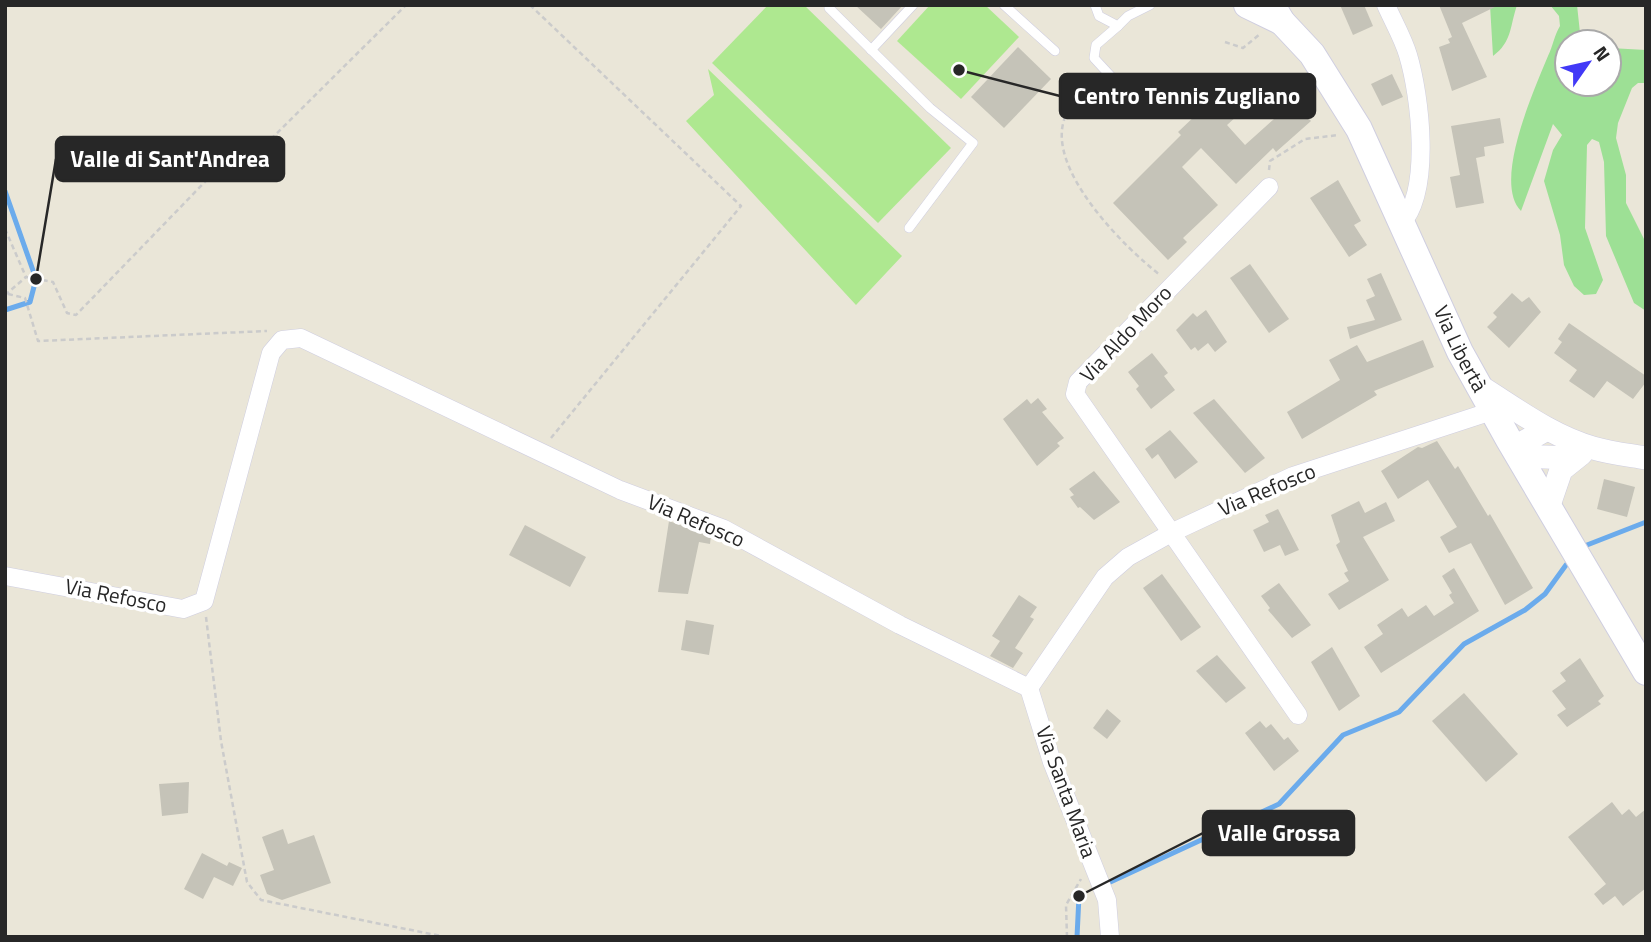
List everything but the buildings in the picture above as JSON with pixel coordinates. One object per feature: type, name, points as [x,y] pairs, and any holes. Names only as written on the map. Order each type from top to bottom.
[{"type":"main road","name":"Via Libertà","points":[[1247,5],[1273,19],[1312,54],[1359,129],[1453,338],[1548,508],[1646,672]]},
{"type":"street","points":[[1386,5],[1408,53],[1419,104],[1416,192],[1409,216],[1401,224]]},
{"type":"street","name":"Via Aldo Moro","points":[[1172,532],[1075,394],[1078,383],[1269,187]]},
{"type":"street","name":"Via Refosco","points":[[291,338],[301,338],[620,490],[724,529],[900,625],[1029,688],[1105,577],[1128,557],[1172,532],[1293,476],[1492,411]]},
{"type":"street","points":[[204,601],[271,353],[282,340],[291,338]]},
{"type":"street","points":[[1479,386],[1547,429],[1594,448],[1646,458]]},
{"type":"street","points":[[1547,429],[1524,442],[1518,456],[1573,458]]},
{"type":"street","points":[[1548,508],[1561,470],[1573,458],[1594,448]]},
{"type":"street","points":[[1172,532],[1298,715]]},
{"type":"street","name":"Via Refosco","points":[[5,576],[183,609],[204,601]]},
{"type":"street","name":"Via Santa Maria","points":[[1029,688],[1052,762],[1107,900],[1110,937]]},
{"type":"lane","points":[[830,5],[829,8],[930,108],[973,143],[909,228]]},
{"type":"lane","points":[[871,50],[913,5]]},
{"type":"lane","points":[[1004,5],[1055,51]]},
{"type":"lane","points":[[1096,5],[1100,16],[1118,26]]},
{"type":"lane","points":[[1128,16],[1132,5]]},
{"type":"lane","points":[[1118,84],[1094,58],[1096,45],[1128,16],[1150,5]]},
{"type":"path","points":[[26,277],[53,282],[67,313],[76,315],[230,156],[254,156],[406,5]]},
{"type":"path","points":[[530,5],[741,206],[540,452]]},
{"type":"path","points":[[1225,42],[1243,48],[1273,19]]},
{"type":"path","points":[[1102,67],[1068,111],[1062,131],[1069,168],[1112,232],[1172,285]]},
{"type":"path","points":[[1269,187],[1269,161],[1305,139],[1342,133]]},
{"type":"path","points":[[5,229],[26,277]]},
{"type":"path","points":[[7,294],[26,277]]},
{"type":"path","points":[[7,294],[25,298],[38,341],[267,331],[291,338]]},
{"type":"path","points":[[204,601],[221,741],[247,882],[261,900],[446,937]]},
{"type":"path","points":[[1067,937],[1066,905],[1077,882],[1095,869]]},
{"type":"green space","points":[[768,5],[804,5],[951,148],[878,223],[712,63]]},
{"type":"green space","points":[[930,5],[985,5],[1019,37],[961,99],[897,41]]},
{"type":"green space","points":[[1490,5],[1517,5],[1510,33],[1504,45],[1493,56]]},
{"type":"green space","points":[[1550,5],[1577,5],[1579,28],[1559,28],[1559,16]]},
{"type":"green space","points":[[1553,43],[1553,98],[1623,98],[1623,49],[1646,50],[1646,83],[1638,83],[1632,88],[1618,123],[1616,138],[1626,175],[1626,203],[1646,243],[1646,311],[1634,303],[1606,236],[1604,162],[1599,142],[1592,139],[1587,145],[1585,228],[1603,280],[1596,294],[1584,295],[1574,286],[1564,265],[1560,235],[1544,181],[1553,150],[1562,135],[1553,124],[1521,211],[1513,197],[1513,158],[1526,111]]},
{"type":"green space","points":[[708,69],[902,256],[856,305],[686,121],[714,95]]},
{"type":"waterway","points":[[5,191],[36,279],[30,302],[5,310]]},
{"type":"waterway","points":[[1587,545],[1646,522]]},
{"type":"waterway","points":[[1106,884],[1279,804],[1343,735],[1399,712],[1464,644],[1525,610],[1545,594],[1566,565]]},
{"type":"waterway","points":[[1077,937],[1079,896],[1082,895]]},
{"type":"place","name":"Centro Tennis Zugliano","points":[[959,70]]},
{"type":"place","name":"Valle di Sant'Andrea","points":[[36,279]]},
{"type":"place","name":"Valle Grossa","points":[[1079,896]]}]
